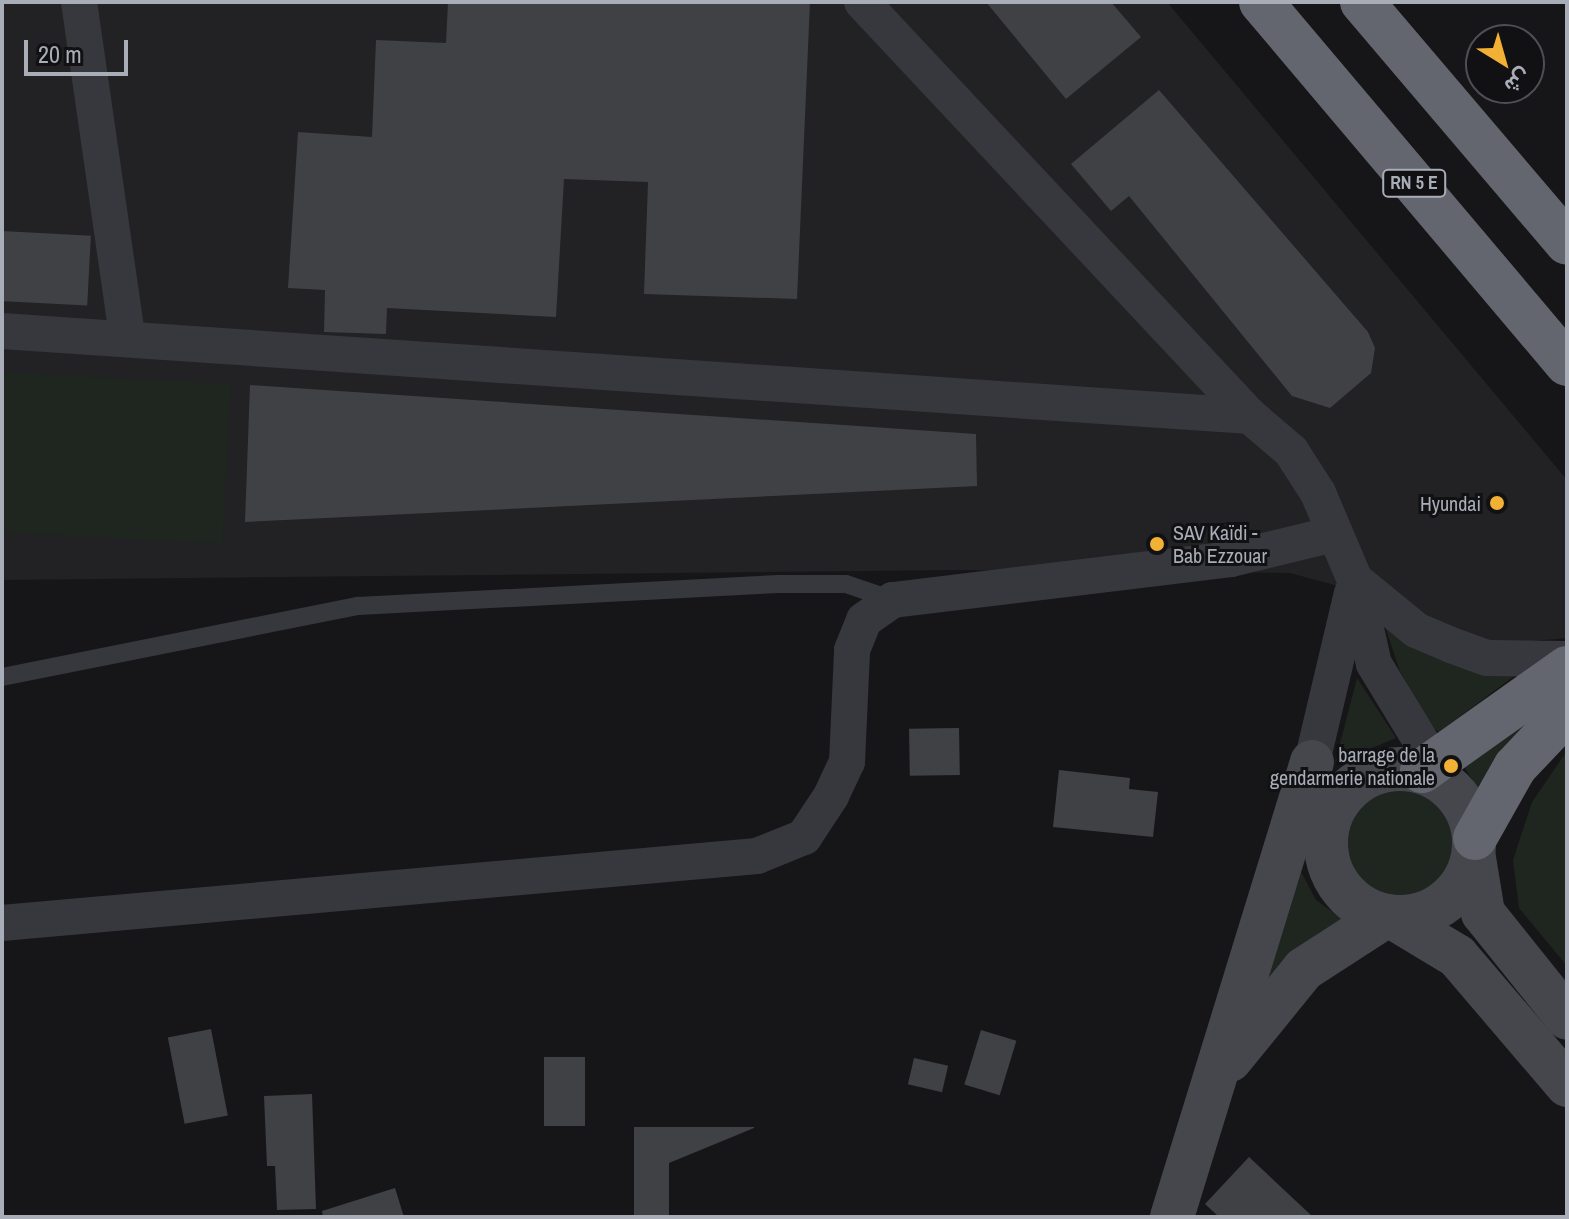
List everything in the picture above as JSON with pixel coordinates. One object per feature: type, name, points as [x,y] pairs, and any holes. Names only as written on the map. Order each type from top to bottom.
[{"type":"highway","name":"RN 5 E","points":[[1261,2],[1567,364]]},
{"type":"highway","points":[[1362,2],[1567,243]]},
{"type":"highway","points":[[1398,2],[1514,179]]},
{"type":"highway","points":[[1434,773],[1567,668]]},
{"type":"highway","points":[[1474,848],[1515,767],[1567,712]]},
{"type":"main road","points":[[1172,1217],[1208,1091],[1312,762]]},
{"type":"main road","points":[[1270,892],[1323,841],[1328,824],[1348,790],[1382,770],[1434,773],[1471,817],[1483,913],[1567,1018]]},
{"type":"main road","points":[[1323,841],[1348,896],[1457,956],[1567,1085]]},
{"type":"main road","points":[[1208,1091],[1304,969],[1389,917],[1435,909],[1460,887],[1474,848]]},
{"type":"street","points":[[79,2],[127,337]]},
{"type":"street","points":[[862,2],[1250,416],[1291,451],[1355,580],[1374,664],[1434,773]]},
{"type":"street","points":[[2,331],[127,337],[1250,416]]},
{"type":"street","points":[[2,923],[757,856],[804,837],[831,796],[847,762],[852,650],[864,620],[893,600],[1231,559],[1334,534]]},
{"type":"street","points":[[1355,580],[1416,630],[1451,645],[1487,658],[1567,659]]},
{"type":"street","points":[[1323,841],[1312,762],[1355,580]]},
{"type":"lane","points":[[2,677],[358,606],[778,584],[846,584],[893,600]]},
{"type":"shaded area","points":[[2,2],[1167,2],[1567,480],[1567,638],[1496,644],[1390,600],[1290,573],[958,570],[2,580]]},
{"type":"shaded area","points":[[2,372],[231,384],[222,544],[2,532]]},
{"type":"shaded area","points":[[1385,626],[1521,671],[1439,732],[1429,725],[1399,669]]},
{"type":"shaded area","points":[[1357,678],[1396,738],[1335,763]]},
{"type":"shaded area","points":[[1567,685],[1481,795],[1464,766]]},
{"type":"shaded area","points":[[1567,751],[1567,966],[1519,908],[1513,860],[1532,802]]},
{"type":"shaded area","points":[[1402,786],[1423,790],[1441,802],[1453,820],[1457,841],[1453,862],[1441,880],[1423,892],[1402,896],[1381,892],[1363,880],[1351,862],[1347,841],[1351,820],[1363,802],[1381,790]]},
{"type":"shaded area","points":[[1299,868],[1316,900],[1344,920],[1317,934],[1256,992]]},
{"type":"building","points":[[448,2],[810,2],[797,299],[644,294],[648,182],[564,179],[556,317],[387,308],[386,334],[324,332],[325,290],[288,288],[298,132],[372,137],[376,40],[446,43]]},
{"type":"building","points":[[986,2],[1111,2],[1141,37],[1066,99]]},
{"type":"building","points":[[1159,90],[1368,332],[1375,348],[1371,373],[1330,408],[1292,396],[1129,196],[1111,211],[1071,164]]},
{"type":"building","points":[[2,231],[91,236],[87,306],[2,301]]},
{"type":"building","points":[[250,385],[976,434],[977,486],[245,522]]},
{"type":"building","points":[[959,728],[960,775],[910,776],[909,729]]},
{"type":"building","points":[[1059,770],[1130,778],[1129,789],[1158,792],[1153,837],[1053,827]]},
{"type":"building","points":[[211,1029],[228,1115],[185,1124],[168,1037]]},
{"type":"building","points":[[981,1030],[1016,1041],[1000,1095],[964,1085]]},
{"type":"building","points":[[544,1057],[585,1057],[585,1126],[544,1126]]},
{"type":"building","points":[[914,1058],[948,1066],[942,1092],[908,1084]]},
{"type":"building","points":[[312,1094],[316,1209],[277,1210],[275,1166],[267,1166],[264,1096]]},
{"type":"building","points":[[634,1127],[754,1128],[669,1163],[669,1217],[634,1217]]},
{"type":"building","points":[[1249,1157],[1313,1217],[1219,1217],[1205,1204]]},
{"type":"building","points":[[395,1188],[404,1217],[323,1217],[322,1211]]},
{"type":"place","name":"Hyundai","points":[[1497,503]]},
{"type":"place","name":"SAV Kaïdi - Bab Ezzouar","points":[[1157,544]]},
{"type":"place","name":"barrage de la gendarmerie nationale","points":[[1451,766]]}]
